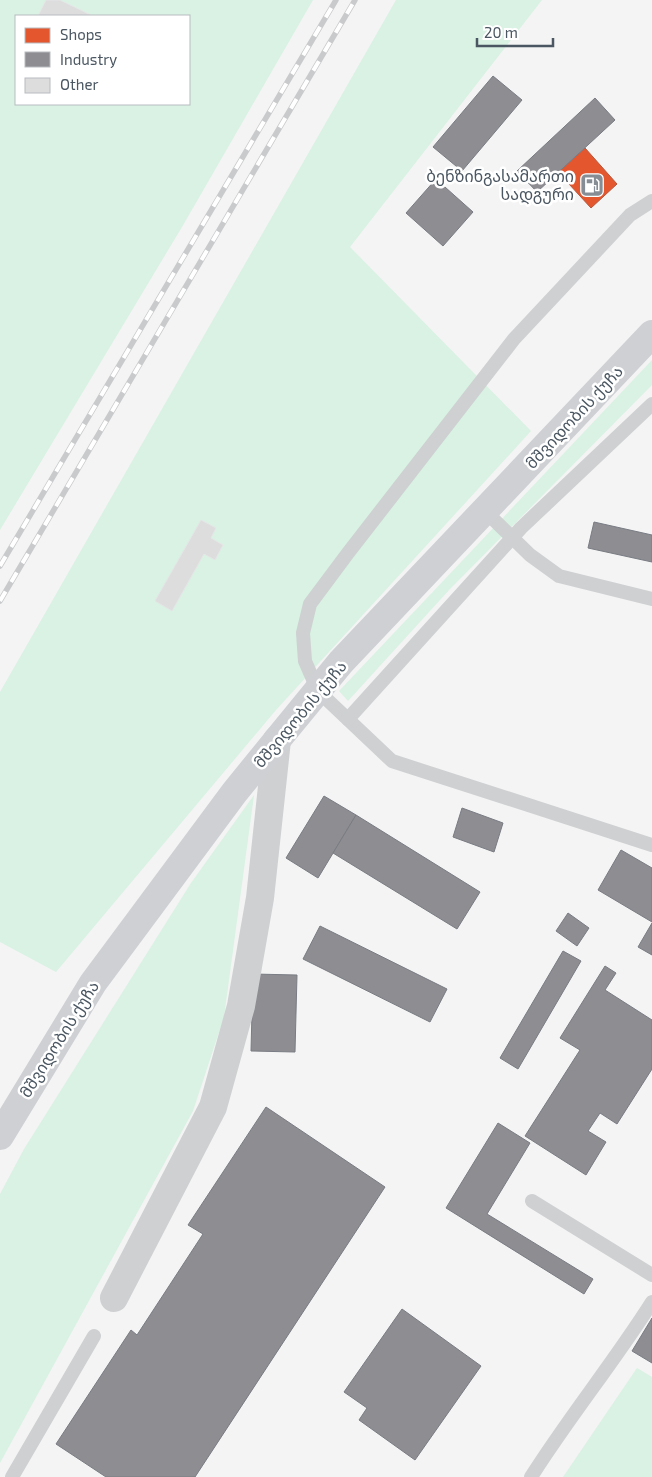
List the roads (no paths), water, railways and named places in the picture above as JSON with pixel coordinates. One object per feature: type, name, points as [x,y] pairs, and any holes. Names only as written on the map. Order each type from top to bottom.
[{"type":"main road","name":"მშვიდობის ქუჩა","points":[[0,1136],[93,982],[234,793],[342,662],[652,334]]},
{"type":"street","points":[[114,1298],[213,1107],[241,1006],[260,898],[278,740]]},
{"type":"lane","points":[[652,201],[630,215],[514,339],[310,604],[303,633],[305,661],[318,691],[392,761],[652,845]]},
{"type":"lane","points":[[348,719],[512,538],[652,404]]},
{"type":"lane","points":[[485,511],[530,555],[559,576],[652,599]]},
{"type":"lane","points":[[532,1201],[652,1276]]},
{"type":"lane","points":[[531,1477],[625,1344],[652,1302]]},
{"type":"lane","points":[[12,1477],[94,1336]]},
{"type":"railway","points":[[0,566],[336,0]]},
{"type":"railway","points":[[0,601],[355,0]]},
{"type":"place","name":"ბენზინგასამართი სადგური","points":[[592,185]]}]
